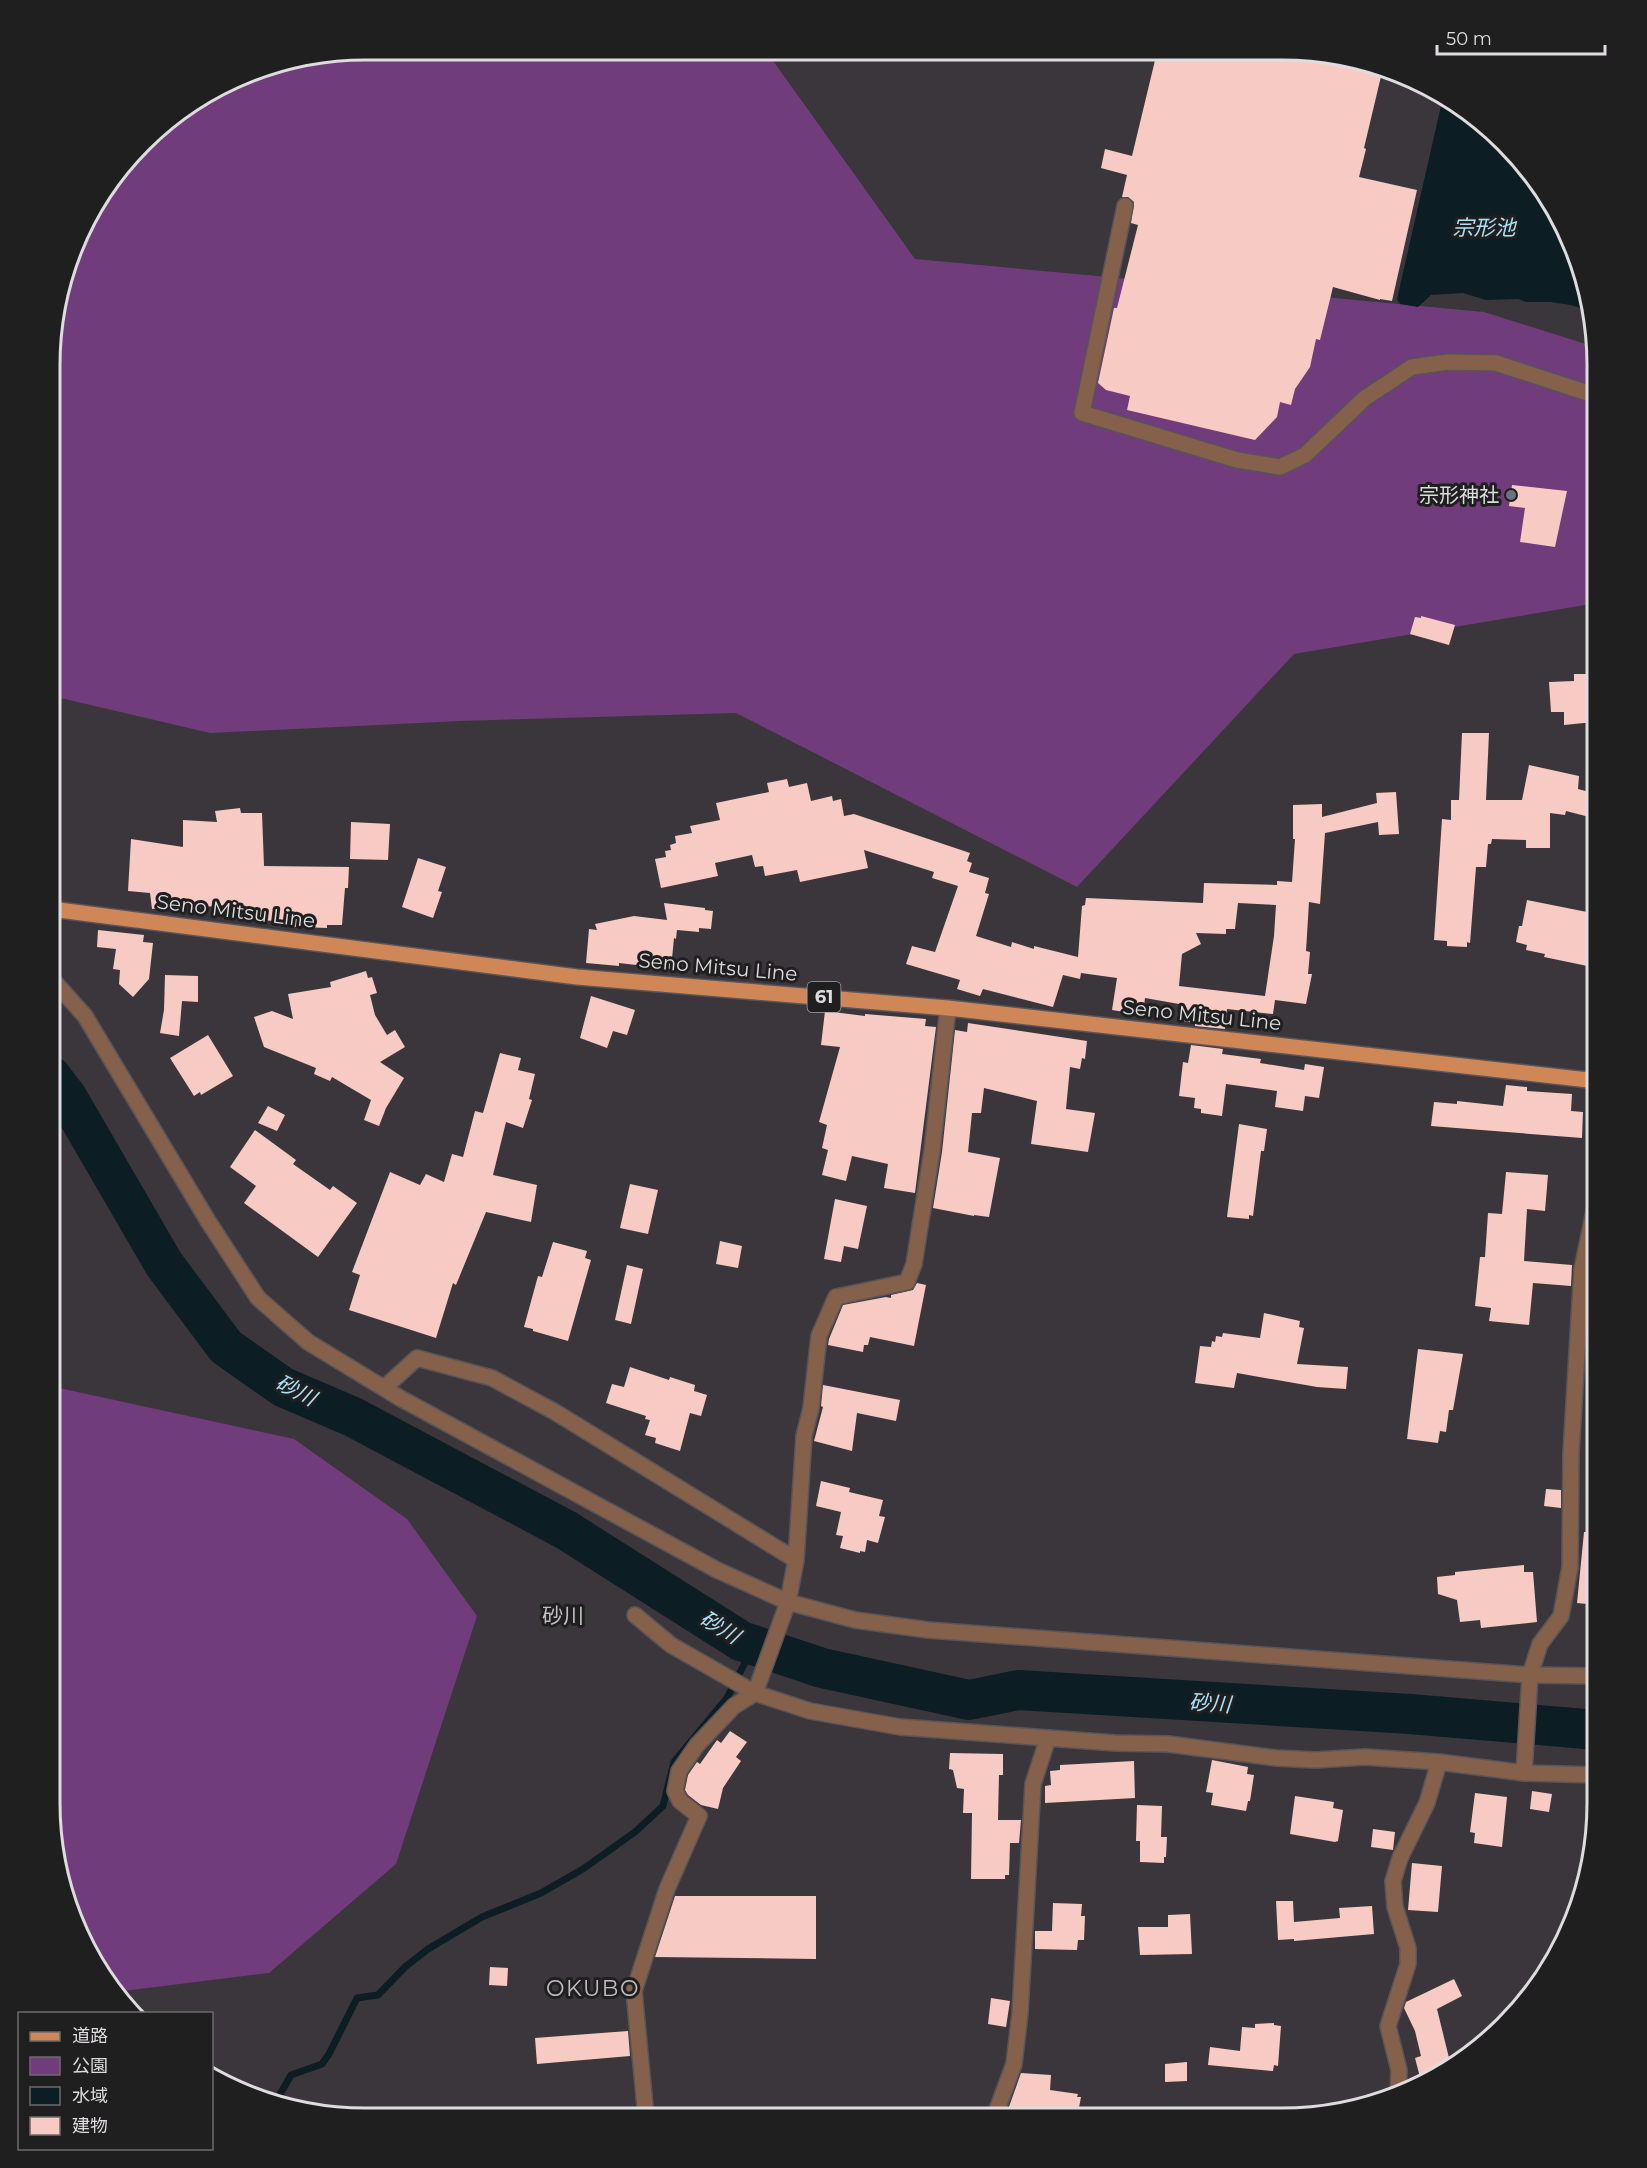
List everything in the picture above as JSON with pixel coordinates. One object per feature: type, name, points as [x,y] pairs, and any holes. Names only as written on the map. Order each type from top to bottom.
[{"type":"main road","name":"Seno Mitsu Line","points":[[60,910],[577,977],[948,1008],[1587,1080]]},
{"type":"street","points":[[1125,206],[1082,413],[1237,460],[1280,467],[1305,455],[1365,398],[1412,367],[1448,362],[1496,363],[1587,392]]},
{"type":"street","points":[[60,988],[85,1016],[208,1221],[258,1298],[308,1342],[384,1388],[786,1610],[928,1630],[1530,1675],[1587,1676]]},
{"type":"street","points":[[645,2108],[634,1991],[667,1889],[699,1816],[680,1801],[675,1791],[679,1771],[697,1745],[734,1706],[757,1688],[786,1610],[796,1560],[804,1436],[811,1408],[819,1336],[836,1297],[907,1282],[914,1263],[932,1151],[948,1008]]},
{"type":"street","points":[[1524,1768],[1530,1675],[1540,1644],[1561,1617],[1570,1568],[1571,1453],[1582,1269],[1587,1245]]},
{"type":"street","points":[[384,1388],[417,1358],[492,1378],[555,1412],[796,1560]]},
{"type":"street","points":[[635,1615],[671,1645],[736,1682],[757,1688],[810,1710],[900,1727],[1115,1743],[1168,1744],[1276,1758],[1315,1760],[1365,1757],[1587,1774]]},
{"type":"street","points":[[998,2108],[1014,2064],[1020,2013],[1034,1784],[1048,1738]]},
{"type":"street","points":[[1398,2085],[1399,2070],[1388,2026],[1408,1964],[1408,1948],[1395,1907],[1393,1881],[1400,1858],[1427,1803],[1439,1762]]},
{"type":"green space","points":[[365,60],[772,60],[915,259],[1484,312],[1586,344],[1587,605],[1294,654],[1077,887],[736,713],[460,721],[210,733],[60,698],[60,365],[63,326],[70,286],[91,230],[123,179],[149,149],[179,123],[230,91],[286,70],[326,63]]},
{"type":"green space","points":[[60,1388],[294,1439],[407,1519],[477,1616],[396,1864],[269,1973],[125,1991],[91,1938],[76,1901],[66,1862],[60,1803]]},
{"type":"water","name":"宗形池","points":[[1441,105],[1468,123],[1498,149],[1536,196],[1556,230],[1564,249],[1577,286],[1581,308],[1550,302],[1526,302],[1518,299],[1486,300],[1463,293],[1431,295],[1418,307],[1400,304],[1397,299]]},
{"type":"building","points":[[1155,60],[1302,61],[1341,66],[1381,76],[1359,177],[1417,190],[1392,301],[1333,287],[1320,340],[1316,339],[1310,367],[1295,389],[1291,405],[1280,402],[1277,417],[1255,440],[1127,410],[1130,396],[1106,390],[1098,383],[1114,308],[1117,308],[1138,225],[1131,223],[1134,202],[1128,197],[1122,197],[1127,175],[1101,168],[1105,149],[1132,156]]},
{"type":"building","points":[[1512,485],[1567,491],[1555,547],[1520,542],[1525,508],[1509,506]]},
{"type":"building","points":[[1421,616],[1455,625],[1449,645],[1410,634],[1415,617],[1421,618]]},
{"type":"building","points":[[1574,674],[1587,674],[1587,723],[1564,725],[1564,712],[1551,712],[1549,682],[1574,681]]},
{"type":"building","points":[[1462,733],[1489,733],[1486,800],[1522,800],[1529,765],[1579,776],[1578,789],[1587,791],[1587,816],[1566,811],[1565,815],[1550,813],[1550,848],[1526,848],[1526,840],[1492,839],[1491,844],[1488,844],[1486,867],[1476,867],[1470,943],[1467,942],[1467,947],[1447,946],[1447,941],[1434,940],[1442,819],[1451,820],[1451,800],[1459,800]]},
{"type":"building","points":[[787,779],[789,787],[807,783],[811,801],[832,796],[833,801],[841,799],[844,816],[854,814],[970,853],[967,861],[972,863],[969,872],[989,878],[985,893],[989,894],[976,936],[1011,947],[1012,942],[1034,949],[1034,946],[1078,957],[1082,906],[1085,905],[1086,898],[1203,903],[1204,883],[1277,885],[1277,881],[1292,882],[1295,839],[1293,839],[1293,805],[1322,804],[1322,817],[1377,803],[1376,793],[1396,792],[1399,834],[1379,835],[1378,822],[1325,833],[1320,904],[1309,902],[1306,951],[1310,952],[1308,974],[1312,974],[1306,1004],[1275,1000],[1273,1014],[1227,1009],[1225,1029],[1195,1026],[1195,1023],[1177,1020],[1179,1004],[1145,998],[1143,1015],[1112,1010],[1117,978],[1081,973],[1080,979],[1063,975],[1053,1007],[983,989],[980,996],[957,989],[960,980],[906,964],[912,946],[935,952],[958,886],[932,878],[934,872],[864,850],[868,868],[800,882],[797,870],[765,876],[763,866],[755,867],[752,855],[715,863],[718,876],[661,888],[655,859],[666,857],[665,851],[671,850],[670,845],[676,843],[675,836],[692,833],[690,826],[720,820],[716,803],[769,792],[767,783]],"holes":[[[1238,903],[1276,905],[1265,996],[1179,986],[1182,954],[1201,944],[1196,933],[1226,934],[1226,929],[1235,929]]]},
{"type":"building","points":[[240,808],[241,813],[262,813],[264,866],[349,867],[342,925],[327,925],[327,928],[276,926],[277,921],[226,919],[227,905],[192,908],[192,905],[152,909],[150,893],[128,891],[131,839],[183,847],[183,820],[217,822],[215,811]]},
{"type":"building","points":[[351,822],[390,824],[388,860],[350,859]]},
{"type":"building","points":[[418,858],[446,867],[438,891],[442,892],[433,918],[402,907]]},
{"type":"building","points":[[1527,900],[1587,912],[1587,966],[1544,957],[1545,954],[1526,950],[1527,945],[1516,942],[1519,926],[1522,926]]},
{"type":"building","points":[[664,903],[713,911],[711,929],[699,928],[699,932],[677,930],[671,969],[619,963],[619,966],[586,963],[589,929],[597,930],[595,924],[634,916],[667,920]]},
{"type":"building","points":[[98,930],[144,935],[143,942],[153,943],[149,979],[133,997],[119,984],[120,970],[113,969],[116,949],[97,947]]},
{"type":"building","points":[[366,971],[368,978],[372,977],[377,993],[370,995],[375,1015],[387,1035],[395,1030],[405,1047],[380,1062],[404,1078],[386,1108],[379,1126],[364,1120],[371,1100],[332,1077],[330,1081],[314,1074],[316,1068],[264,1047],[254,1017],[272,1011],[293,1019],[288,994],[331,987],[330,982]]},
{"type":"building","points":[[165,975],[198,976],[198,1002],[182,1001],[179,1036],[160,1033],[164,1010]]},
{"type":"building","points":[[591,996],[635,1010],[627,1035],[613,1031],[607,1048],[580,1038]]},
{"type":"building","points":[[825,1011],[865,1016],[865,1014],[926,1019],[925,1026],[936,1027],[915,1193],[884,1188],[888,1164],[852,1156],[846,1181],[822,1175],[828,1150],[822,1148],[827,1125],[819,1122],[840,1047],[821,1045]]},
{"type":"building","points":[[968,1023],[1087,1041],[1085,1059],[1082,1058],[1080,1069],[1070,1067],[1066,1109],[1095,1113],[1088,1152],[1031,1144],[1037,1101],[984,1088],[981,1113],[972,1113],[968,1152],[1000,1158],[989,1217],[933,1208],[942,1152],[955,1030],[967,1032]]},
{"type":"building","points":[[208,1035],[233,1076],[201,1095],[200,1092],[194,1096],[170,1058]]},
{"type":"building","points":[[1191,1045],[1223,1049],[1222,1054],[1261,1059],[1260,1063],[1304,1070],[1305,1064],[1324,1067],[1319,1098],[1305,1096],[1303,1111],[1275,1107],[1277,1091],[1226,1084],[1222,1116],[1201,1113],[1201,1109],[1194,1108],[1195,1098],[1179,1096],[1183,1062],[1188,1063]]},
{"type":"building","points":[[500,1053],[521,1058],[518,1070],[535,1074],[529,1099],[532,1100],[523,1128],[506,1122],[493,1175],[537,1185],[531,1222],[486,1212],[456,1285],[453,1283],[436,1338],[349,1310],[360,1275],[352,1272],[390,1172],[420,1185],[426,1174],[444,1182],[452,1154],[463,1157],[475,1111],[483,1113]]},
{"type":"building","points":[[1506,1085],[1527,1087],[1527,1091],[1572,1094],[1571,1111],[1583,1112],[1582,1138],[1431,1126],[1434,1102],[1457,1104],[1457,1101],[1503,1106]]},
{"type":"building","points":[[268,1106],[285,1115],[277,1131],[258,1123]]},
{"type":"building","points":[[1239,1124],[1267,1129],[1264,1151],[1261,1151],[1253,1216],[1249,1215],[1249,1219],[1227,1217]]},
{"type":"building","points":[[255,1130],[296,1160],[293,1164],[330,1190],[333,1186],[357,1203],[318,1257],[244,1203],[256,1186],[230,1167]]},
{"type":"building","points":[[1506,1172],[1548,1175],[1545,1211],[1527,1209],[1524,1261],[1572,1265],[1571,1286],[1533,1283],[1529,1325],[1489,1321],[1491,1308],[1475,1306],[1480,1257],[1485,1257],[1488,1213],[1502,1214]]},
{"type":"building","points":[[630,1184],[658,1190],[648,1234],[620,1228]]},
{"type":"building","points":[[835,1199],[867,1206],[858,1249],[844,1246],[841,1262],[824,1259]]},
{"type":"building","points":[[720,1241],[742,1246],[738,1268],[716,1264]]},
{"type":"building","points":[[553,1242],[587,1251],[585,1258],[591,1260],[568,1341],[524,1327],[538,1276],[542,1277]]},
{"type":"building","points":[[627,1265],[643,1269],[631,1324],[615,1320]]},
{"type":"building","points":[[917,1283],[926,1285],[914,1346],[870,1337],[868,1345],[864,1345],[863,1352],[828,1345],[843,1305],[891,1298],[891,1295],[913,1290]]},
{"type":"building","points":[[1264,1313],[1300,1321],[1299,1327],[1304,1328],[1297,1364],[1348,1367],[1346,1389],[1317,1387],[1237,1373],[1234,1388],[1195,1383],[1200,1346],[1211,1347],[1216,1336],[1222,1337],[1223,1333],[1260,1338]]},
{"type":"building","points":[[1418,1349],[1463,1354],[1453,1410],[1449,1410],[1446,1432],[1440,1431],[1438,1443],[1407,1439]]},
{"type":"building","points":[[630,1367],[669,1380],[670,1377],[695,1385],[694,1391],[707,1395],[701,1416],[690,1413],[680,1451],[655,1443],[656,1438],[645,1435],[650,1420],[645,1419],[646,1416],[606,1403],[612,1384],[624,1387]]},
{"type":"building","points":[[823,1385],[900,1400],[896,1421],[857,1413],[852,1451],[814,1441],[823,1407],[821,1406]]},
{"type":"building","points":[[821,1481],[850,1488],[849,1492],[883,1500],[879,1516],[885,1517],[878,1543],[867,1540],[865,1552],[860,1551],[860,1553],[840,1548],[843,1536],[836,1535],[841,1512],[816,1506]]},
{"type":"building","points":[[1546,1489],[1561,1490],[1561,1508],[1544,1506]]},
{"type":"building","points":[[1584,1532],[1587,1532],[1587,1604],[1577,1603]]},
{"type":"building","points":[[1524,1565],[1524,1572],[1533,1572],[1537,1622],[1481,1628],[1480,1620],[1460,1622],[1457,1600],[1438,1594],[1437,1577],[1455,1575],[1455,1572]]},
{"type":"building","points":[[730,1731],[747,1742],[736,1757],[741,1761],[723,1788],[718,1809],[701,1805],[685,1790],[688,1775],[697,1762],[700,1764],[717,1740],[721,1743]]},
{"type":"building","points":[[950,1753],[1003,1754],[1003,1775],[999,1775],[998,1820],[1021,1820],[1019,1843],[1010,1843],[1009,1875],[1005,1875],[1005,1879],[971,1879],[972,1813],[963,1813],[964,1789],[957,1788],[953,1770],[949,1769]]},
{"type":"building","points":[[1212,1760],[1248,1767],[1247,1774],[1254,1775],[1246,1811],[1211,1805],[1213,1793],[1206,1792]]},
{"type":"building","points":[[1134,1761],[1135,1798],[1045,1803],[1045,1786],[1051,1785],[1050,1771],[1060,1770],[1060,1765]]},
{"type":"building","points":[[1532,1791],[1552,1794],[1549,1812],[1530,1809]]},
{"type":"building","points":[[1475,1793],[1507,1797],[1502,1847],[1474,1843],[1475,1833],[1470,1832]]},
{"type":"building","points":[[1295,1796],[1334,1802],[1333,1808],[1343,1810],[1338,1841],[1290,1834]]},
{"type":"building","points":[[1137,1805],[1162,1806],[1161,1837],[1167,1837],[1164,1863],[1140,1862],[1140,1841],[1136,1841]]},
{"type":"building","points":[[1373,1829],[1395,1832],[1393,1850],[1371,1847]]},
{"type":"building","points":[[1412,1863],[1442,1866],[1438,1912],[1408,1910]]},
{"type":"building","points":[[675,1896],[816,1896],[816,1959],[655,1957]]},
{"type":"building","points":[[1276,1901],[1293,1901],[1294,1922],[1340,1918],[1339,1908],[1372,1906],[1374,1934],[1294,1941],[1294,1939],[1278,1940]]},
{"type":"building","points":[[1053,1903],[1082,1904],[1081,1916],[1085,1916],[1084,1940],[1078,1940],[1077,1950],[1035,1949],[1035,1931],[1052,1931]]},
{"type":"building","points":[[1190,1914],[1192,1954],[1140,1955],[1138,1927],[1168,1927],[1168,1915]]},
{"type":"building","points":[[490,1967],[508,1968],[507,1986],[489,1985]]},
{"type":"building","points":[[1454,1979],[1462,1996],[1437,2009],[1449,2058],[1420,2076],[1415,2058],[1421,2056],[1415,2031],[1404,2008],[1406,2002]]},
{"type":"building","points":[[991,1998],[1010,2001],[1006,2027],[988,2024]]},
{"type":"building","points":[[1274,2023],[1274,2025],[1281,2026],[1278,2066],[1274,2065],[1273,2071],[1208,2065],[1210,2047],[1240,2051],[1242,2027],[1255,2028],[1255,2024]]},
{"type":"building","points":[[628,2031],[630,2056],[537,2064],[535,2038]]},
{"type":"building","points":[[1187,2062],[1187,2081],[1165,2082],[1165,2064]]},
{"type":"building","points":[[1021,2073],[1051,2075],[1050,2090],[1078,2094],[1077,2097],[1081,2097],[1079,2108],[1009,2108]]},
{"type":"waterway","name":"砂川","points":[[60,1088],[164,1264],[226,1347],[283,1387],[353,1417],[566,1530],[741,1641],[822,1668],[969,1700],[1018,1690],[1410,1714],[1587,1729]]},
{"type":"waterway","points":[[279,2096],[291,2075],[322,2064],[357,1998],[378,1995],[405,1967],[428,1949],[482,1917],[541,1893],[583,1869],[635,1832],[663,1806],[674,1762],[727,1698],[754,1645]]},
{"type":"place","name":"宗形神社","points":[[1511,495]]},
{"type":"district","name":"砂川","points":[[563,1615]]},
{"type":"district","name":"OKUBO","points":[[593,1988]]}]
